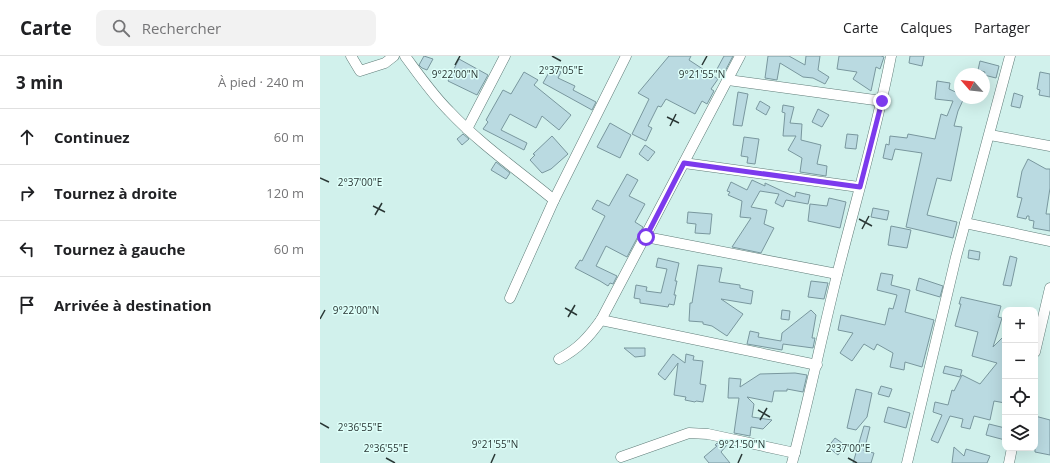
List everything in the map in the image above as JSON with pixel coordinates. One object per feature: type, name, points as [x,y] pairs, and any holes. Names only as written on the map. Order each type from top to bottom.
[{"type":"street","points":[[351,56],[360,71],[385,62],[394,56]]},
{"type":"street","points":[[405,56],[434,95],[467,129],[554,200]]},
{"type":"street","points":[[467,129],[505,56]]},
{"type":"street","points":[[510,298],[554,200],[626,56]]},
{"type":"street","points":[[559,359],[581,345],[591,335],[601,320],[740,56]]},
{"type":"street","points":[[621,457],[689,433],[698,433],[708,434],[794,458],[817,365],[837,274],[882,101],[891,56]]},
{"type":"street","points":[[907,463],[965,224],[1010,56]]},
{"type":"street","points":[[728,80],[882,101]]},
{"type":"street","points":[[990,135],[1050,146]]},
{"type":"street","points":[[684,163],[860,187]]},
{"type":"street","points":[[965,224],[1050,241]]},
{"type":"street","points":[[646,237],[837,274]]},
{"type":"street","points":[[1037,343],[1050,288]]},
{"type":"street","points":[[601,320],[817,365]]},
{"type":"street","points":[[1009,463],[1011,451]]},
{"type":"building","points":[[424,56],[433,59],[427,70],[419,65]]},
{"type":"building","points":[[669,56],[691,56],[689,60],[718,79],[711,89],[714,91],[707,104],[702,101],[695,114],[666,99],[661,107],[658,106],[648,126],[652,128],[646,141],[632,134],[649,99],[638,93]]},
{"type":"building","points":[[724,56],[733,56],[724,73],[717,69]]},
{"type":"building","points":[[768,56],[789,56],[805,65],[806,56],[820,56],[818,70],[829,77],[825,84],[813,78],[803,77],[780,63],[777,80],[765,78]]},
{"type":"building","points":[[839,56],[884,57],[880,69],[876,67],[871,91],[853,79],[857,72],[837,69]]},
{"type":"building","points":[[910,56],[924,56],[922,66],[909,63]]},
{"type":"building","points":[[459,59],[488,75],[477,95],[448,81]]},
{"type":"building","points":[[980,61],[999,66],[996,78],[990,76],[990,68],[978,68]]},
{"type":"building","points":[[552,67],[561,72],[558,78],[575,86],[573,90],[596,102],[592,110],[543,83]]},
{"type":"building","points":[[524,72],[538,80],[534,85],[571,115],[559,130],[542,116],[536,128],[510,114],[501,130],[527,143],[524,150],[483,129],[488,122],[486,120],[503,90],[511,94]]},
{"type":"building","points":[[1040,72],[1050,74],[1050,97],[1039,95],[1040,90],[1037,89]]},
{"type":"building","points":[[937,81],[950,83],[949,89],[954,91],[954,104],[961,104],[954,126],[962,127],[951,181],[937,178],[927,215],[957,222],[953,238],[906,227],[922,153],[895,149],[892,160],[883,158],[886,144],[889,145],[890,136],[907,138],[908,134],[935,139],[941,114],[947,116],[953,101],[935,99]]},
{"type":"building","points":[[738,92],[748,94],[742,126],[733,125]]},
{"type":"building","points":[[1014,93],[1023,96],[1020,108],[1011,106]]},
{"type":"building","points":[[760,101],[770,107],[766,115],[756,109]]},
{"type":"building","points":[[783,105],[794,107],[790,123],[802,124],[801,140],[821,145],[817,164],[827,166],[826,176],[800,172],[802,158],[788,150],[796,136],[783,136],[785,113],[782,112]]},
{"type":"building","points":[[818,109],[829,115],[822,127],[812,122]]},
{"type":"building","points":[[610,123],[631,135],[620,158],[597,147]]},
{"type":"building","points":[[463,134],[469,139],[462,145],[457,139]]},
{"type":"building","points":[[847,134],[858,135],[856,149],[845,148]]},
{"type":"building","points":[[552,136],[568,154],[551,169],[542,173],[530,160],[535,155],[533,154]]},
{"type":"building","points":[[744,137],[759,139],[755,164],[747,163],[748,157],[741,156]]},
{"type":"building","points":[[645,145],[655,152],[648,161],[639,154]]},
{"type":"building","points":[[1028,159],[1046,169],[1050,169],[1050,188],[1046,214],[1050,214],[1050,231],[1033,228],[1034,221],[1029,220],[1029,216],[1027,216],[1026,219],[1017,217],[1022,198],[1017,197],[1022,171]]},
{"type":"building","points":[[496,162],[510,173],[506,179],[491,170]]},
{"type":"building","points":[[627,174],[638,180],[629,196],[645,204],[635,222],[643,227],[627,257],[606,246],[596,266],[617,276],[613,284],[610,283],[608,286],[575,268],[580,260],[582,261],[605,216],[592,209],[597,200],[609,206]]},
{"type":"building","points":[[752,180],[765,186],[765,183],[795,197],[796,192],[810,195],[808,204],[786,200],[783,207],[775,203],[779,194],[760,191],[751,207],[767,210],[764,224],[774,228],[761,253],[732,247],[751,218],[740,217],[742,201],[728,195],[730,192],[727,191],[731,182],[747,190]]},
{"type":"building","points":[[829,198],[846,202],[840,228],[808,221],[810,204],[827,206]]},
{"type":"building","points":[[873,208],[889,211],[887,220],[871,217]]},
{"type":"building","points":[[688,212],[712,214],[710,234],[695,233],[696,224],[687,223]]},
{"type":"building","points":[[891,226],[911,230],[907,248],[888,245]]},
{"type":"building","points":[[969,250],[980,252],[979,260],[968,258]]},
{"type":"building","points":[[1010,256],[1017,258],[1011,286],[1003,285]]},
{"type":"building","points":[[658,258],[679,263],[675,281],[677,281],[674,295],[676,295],[674,305],[669,304],[668,307],[640,303],[640,299],[634,298],[636,285],[647,287],[646,291],[661,293],[667,269],[656,267]]},
{"type":"building","points":[[698,265],[722,268],[719,282],[740,285],[740,288],[753,291],[751,304],[721,299],[743,314],[727,336],[712,326],[703,324],[703,322],[689,321],[690,303],[692,303]]},
{"type":"building","points":[[881,273],[893,275],[891,285],[910,290],[905,312],[934,320],[922,367],[905,362],[904,370],[890,367],[893,353],[877,344],[874,350],[864,344],[852,361],[840,353],[853,333],[838,330],[841,315],[885,325],[889,308],[893,309],[897,295],[877,290]]},
{"type":"building","points":[[919,278],[943,286],[940,297],[916,290]]},
{"type":"building","points":[[811,281],[828,283],[824,299],[808,297]]},
{"type":"building","points":[[961,297],[1001,306],[998,317],[1002,318],[993,347],[1002,338],[1002,402],[994,401],[990,420],[974,416],[970,429],[961,427],[963,419],[950,416],[938,443],[931,440],[942,415],[933,412],[935,402],[948,405],[952,390],[954,391],[962,375],[980,384],[997,363],[972,356],[978,332],[955,326],[961,304],[959,304]]},
{"type":"building","points":[[782,310],[790,311],[789,320],[781,319]]},
{"type":"building","points":[[811,310],[816,315],[812,338],[815,338],[813,348],[783,344],[782,350],[747,344],[750,331],[759,333],[758,337],[781,341],[782,333]]},
{"type":"building","points":[[624,348],[645,348],[645,356],[635,357]]},
{"type":"building","points":[[673,354],[685,363],[686,354],[694,356],[693,360],[703,361],[700,384],[706,385],[703,402],[685,400],[686,397],[674,395],[678,363],[665,380],[658,374]]},
{"type":"building","points":[[945,366],[962,370],[960,377],[943,373]]},
{"type":"building","points":[[795,373],[807,375],[803,392],[787,389],[787,391],[774,391],[772,402],[747,397],[754,404],[752,417],[772,420],[763,429],[751,427],[750,436],[734,433],[739,398],[728,398],[729,378],[741,379],[740,387],[760,374]]},
{"type":"building","points":[[881,386],[892,389],[889,397],[878,394]]},
{"type":"building","points":[[856,389],[872,393],[867,417],[856,430],[847,428]]},
{"type":"building","points":[[888,407],[910,413],[906,428],[884,422]]},
{"type":"building","points":[[1038,417],[1050,420],[1050,455],[1035,452],[1038,451]]},
{"type":"building","points":[[989,424],[1002,427],[1002,439],[986,435]]},
{"type":"building","points":[[864,426],[870,427],[864,451],[874,453],[871,463],[853,463]]},
{"type":"building","points":[[835,438],[845,445],[838,455],[828,447]]},
{"type":"building","points":[[717,443],[727,445],[721,452],[730,463],[709,463],[704,457],[717,446],[715,445]]},
{"type":"building","points":[[954,447],[964,456],[966,449],[990,456],[987,463],[952,463]]},
{"type":"route","points":[[646,237],[684,163],[860,187],[882,101]]}]
